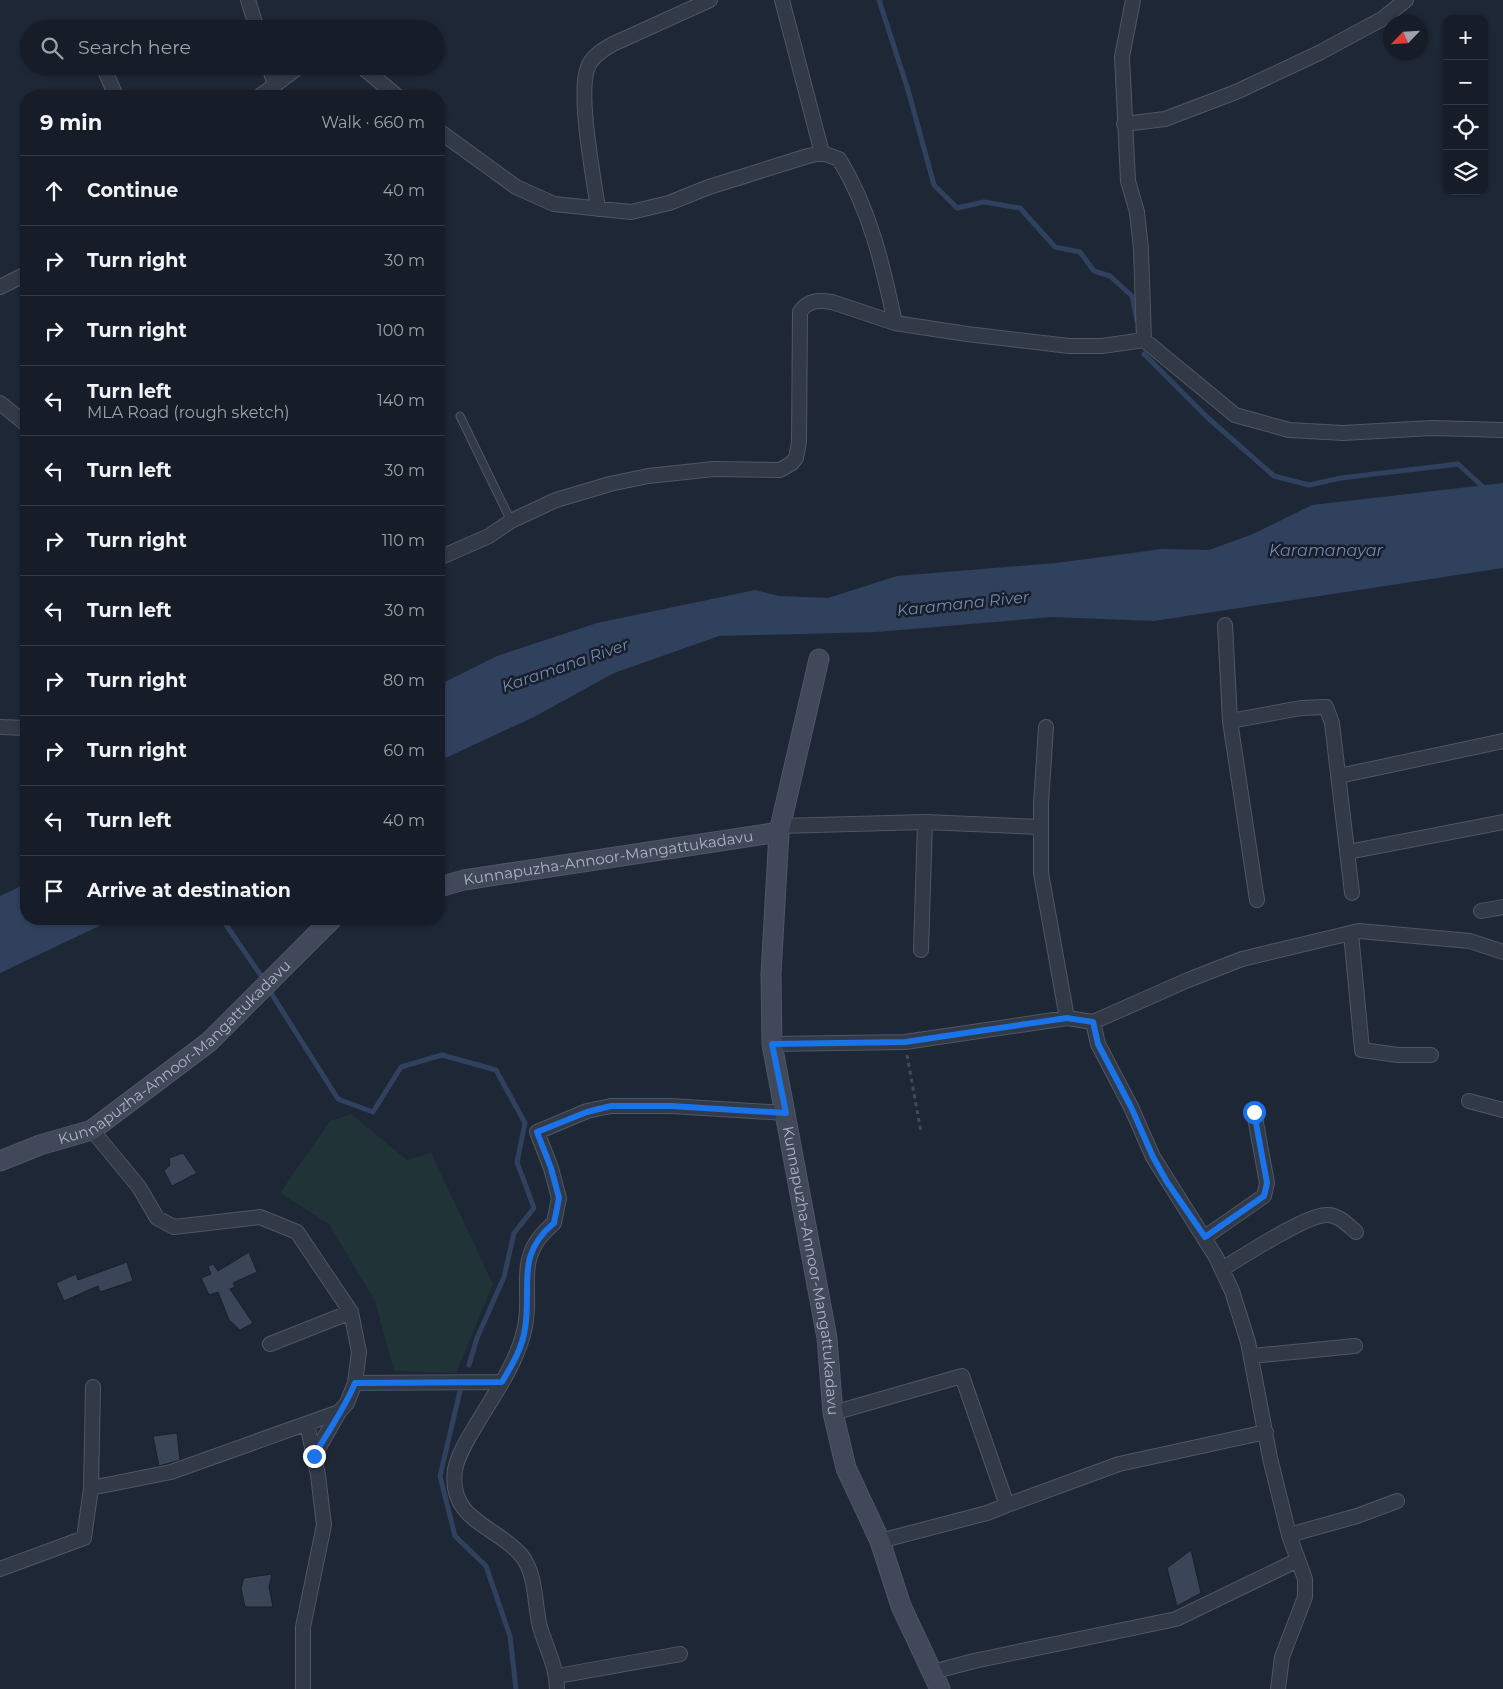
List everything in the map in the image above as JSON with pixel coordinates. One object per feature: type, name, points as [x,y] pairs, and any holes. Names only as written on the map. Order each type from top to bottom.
[{"type":"street","points":[[248,0],[254,20]]},
{"type":"street","points":[[598,209],[586,112],[588,67],[602,50],[710,0]]},
{"type":"street","points":[[782,0],[822,153]]},
{"type":"street","points":[[1133,0],[1122,57],[1124,124],[1128,181],[1137,212],[1141,249],[1144,340]]},
{"type":"street","points":[[1124,124],[1165,118],[1236,92],[1326,49],[1382,19],[1406,0]]},
{"type":"street","points":[[107,75],[113,90]]},
{"type":"street","points":[[273,75],[276,85]]},
{"type":"street","points":[[269,90],[289,75]]},
{"type":"street","points":[[372,75],[390,90]]},
{"type":"street","points":[[445,135],[516,188],[554,204],[631,212],[651,208],[709,187],[808,156],[822,153],[839,158],[854,182],[879,252],[896,324]]},
{"type":"street","points":[[0,287],[20,277]]},
{"type":"street","points":[[445,555],[490,536],[511,521],[556,500],[610,484],[648,476],[714,469],[772,471],[784,468],[796,458],[799,442],[799,319],[804,306],[809,302],[821,300],[896,324],[1069,346],[1102,346],[1144,340],[1235,415],[1289,430],[1343,433],[1432,428],[1503,430]]},
{"type":"street","points":[[0,403],[20,419]]},
{"type":"street","points":[[1225,625],[1230,720],[1257,900]]},
{"type":"street","name":"Kunnapuzha-Annoor-Mangattukadavu","points":[[819,659],[779,829],[771,974],[772,1044],[827,1338],[833,1413],[846,1468],[880,1541],[901,1606],[936,1680]]},
{"type":"street","points":[[1230,720],[1301,708],[1326,707],[1332,723],[1352,893]]},
{"type":"street","points":[[0,727],[20,728]]},
{"type":"street","points":[[1046,727],[1041,827],[1041,873],[1067,1018]]},
{"type":"street","points":[[1339,776],[1503,740]]},
{"type":"street","points":[[921,950],[925,822]]},
{"type":"street","points":[[779,829],[925,822],[1041,827]]},
{"type":"street","points":[[1348,852],[1503,822]]},
{"type":"street","name":"Kunnapuzha-Annoor-Mangattukadavu","points":[[445,885],[464,880],[779,829]]},
{"type":"street","points":[[1481,911],[1503,907]]},
{"type":"street","name":"Kunnapuzha-Annoor-Mangattukadavu","points":[[0,1161],[40,1145],[92,1130],[209,1042],[326,925]]},
{"type":"street","points":[[772,1044],[905,1042],[1067,1018],[1093,1022],[1188,980],[1242,959],[1359,931],[1470,941],[1503,952]]},
{"type":"street","points":[[1351,933],[1362,1050],[1398,1055],[1431,1054]]},
{"type":"street","points":[[1093,1022],[1098,1044],[1131,1107],[1153,1157],[1167,1182],[1205,1237],[1222,1269],[1232,1291],[1252,1356],[1270,1458],[1289,1534],[1305,1578],[1304,1598],[1282,1657],[1278,1689]]},
{"type":"street","points":[[1469,1101],[1503,1110]]},
{"type":"street","points":[[680,1654],[557,1682],[540,1626],[529,1569],[520,1554],[479,1524],[463,1506],[456,1494],[456,1467],[464,1445],[517,1357],[525,1329],[527,1266],[529,1258],[541,1234],[554,1223],[559,1198],[551,1168],[537,1132],[587,1112],[611,1106],[671,1106],[786,1113]]},
{"type":"street","points":[[1205,1237],[1264,1196],[1267,1183],[1254,1112]]},
{"type":"street","points":[[92,1130],[139,1187],[157,1218],[174,1227],[260,1217],[297,1232],[351,1312],[359,1352],[355,1383],[347,1403],[338,1412],[314,1456]]},
{"type":"street","points":[[1222,1269],[1304,1222],[1326,1214],[1341,1219],[1356,1232]]},
{"type":"street","points":[[270,1344],[351,1312]]},
{"type":"street","points":[[1252,1356],[1355,1346]]},
{"type":"street","points":[[833,1413],[962,1376],[1007,1505]]},
{"type":"street","points":[[355,1383],[502,1382]]},
{"type":"street","points":[[0,1569],[84,1538],[91,1488],[93,1387]]},
{"type":"street","points":[[91,1488],[171,1472],[338,1412]]},
{"type":"street","points":[[303,1689],[303,1628],[324,1525],[314,1456],[307,1424]]},
{"type":"street","points":[[880,1541],[986,1513],[1119,1464],[1266,1432]]},
{"type":"street","points":[[1289,1534],[1357,1516],[1396,1501]]},
{"type":"street","points":[[936,1680],[974,1661],[1176,1619],[1298,1560]]},
{"type":"lane","points":[[460,416],[511,521]]},
{"type":"path","points":[[905,1042],[921,1132]]},
{"type":"green space","points":[[351,1114],[407,1160],[431,1153],[493,1284],[456,1373],[394,1371],[375,1301],[329,1224],[280,1193],[330,1121]]},
{"type":"water","name":"Karamanayar","points":[[1503,483],[1503,568],[1154,621],[1052,617],[876,632],[719,636],[614,673],[534,717],[445,758],[445,682],[497,656],[597,623],[755,590],[779,596],[828,598],[897,576],[1056,563],[1162,549],[1209,550],[1253,534],[1312,505]]},
{"type":"water","points":[[20,887],[20,925],[101,925],[0,973],[0,896]]},
{"type":"building","points":[[183,1153],[197,1173],[172,1186],[164,1171],[170,1165],[169,1158]]},
{"type":"building","points":[[249,1252],[257,1272],[233,1283],[235,1287],[230,1289],[253,1323],[240,1330],[229,1320],[218,1292],[209,1295],[201,1278],[211,1274],[208,1266],[213,1264],[218,1271]]},
{"type":"building","points":[[127,1262],[133,1281],[100,1292],[98,1286],[64,1301],[56,1283],[76,1274],[78,1280]]},
{"type":"building","points":[[177,1433],[180,1460],[159,1466],[153,1436]]},
{"type":"building","points":[[1191,1550],[1201,1593],[1177,1606],[1167,1568]]},
{"type":"building","points":[[272,1574],[269,1587],[273,1607],[245,1607],[241,1588],[244,1578]]},
{"type":"waterway","points":[[879,0],[908,90],[934,185],[957,208],[984,202],[1020,208],[1055,247],[1080,252],[1094,271],[1110,276],[1132,296],[1137,321]]},
{"type":"waterway","points":[[1144,354],[1208,418],[1274,476],[1309,485],[1341,478],[1458,464],[1482,486],[1484,491]]},
{"type":"waterway","points":[[226,925],[262,977]]},
{"type":"waterway","points":[[271,993],[338,1099],[373,1112],[401,1067],[442,1055],[496,1070],[525,1123],[517,1162],[534,1208],[514,1233],[504,1277],[477,1338],[469,1365]]},
{"type":"waterway","points":[[460,1391],[440,1476],[455,1536],[486,1566],[510,1636],[516,1689]]},
{"type":"route","points":[[314,1456],[338,1412],[347,1403],[355,1383],[502,1382],[517,1357],[525,1329],[527,1266],[532,1249],[541,1234],[554,1223],[559,1198],[551,1168],[537,1132],[587,1112],[611,1106],[671,1106],[786,1113],[772,1044],[905,1042],[1067,1018],[1093,1022],[1098,1044],[1131,1107],[1153,1157],[1167,1182],[1205,1237],[1264,1196],[1267,1183],[1254,1112]]},
{"type":"water label","name":"Karamana River","points":[[963,603]]},
{"type":"water label","name":"Karamana River","points":[[565,665]]}]
